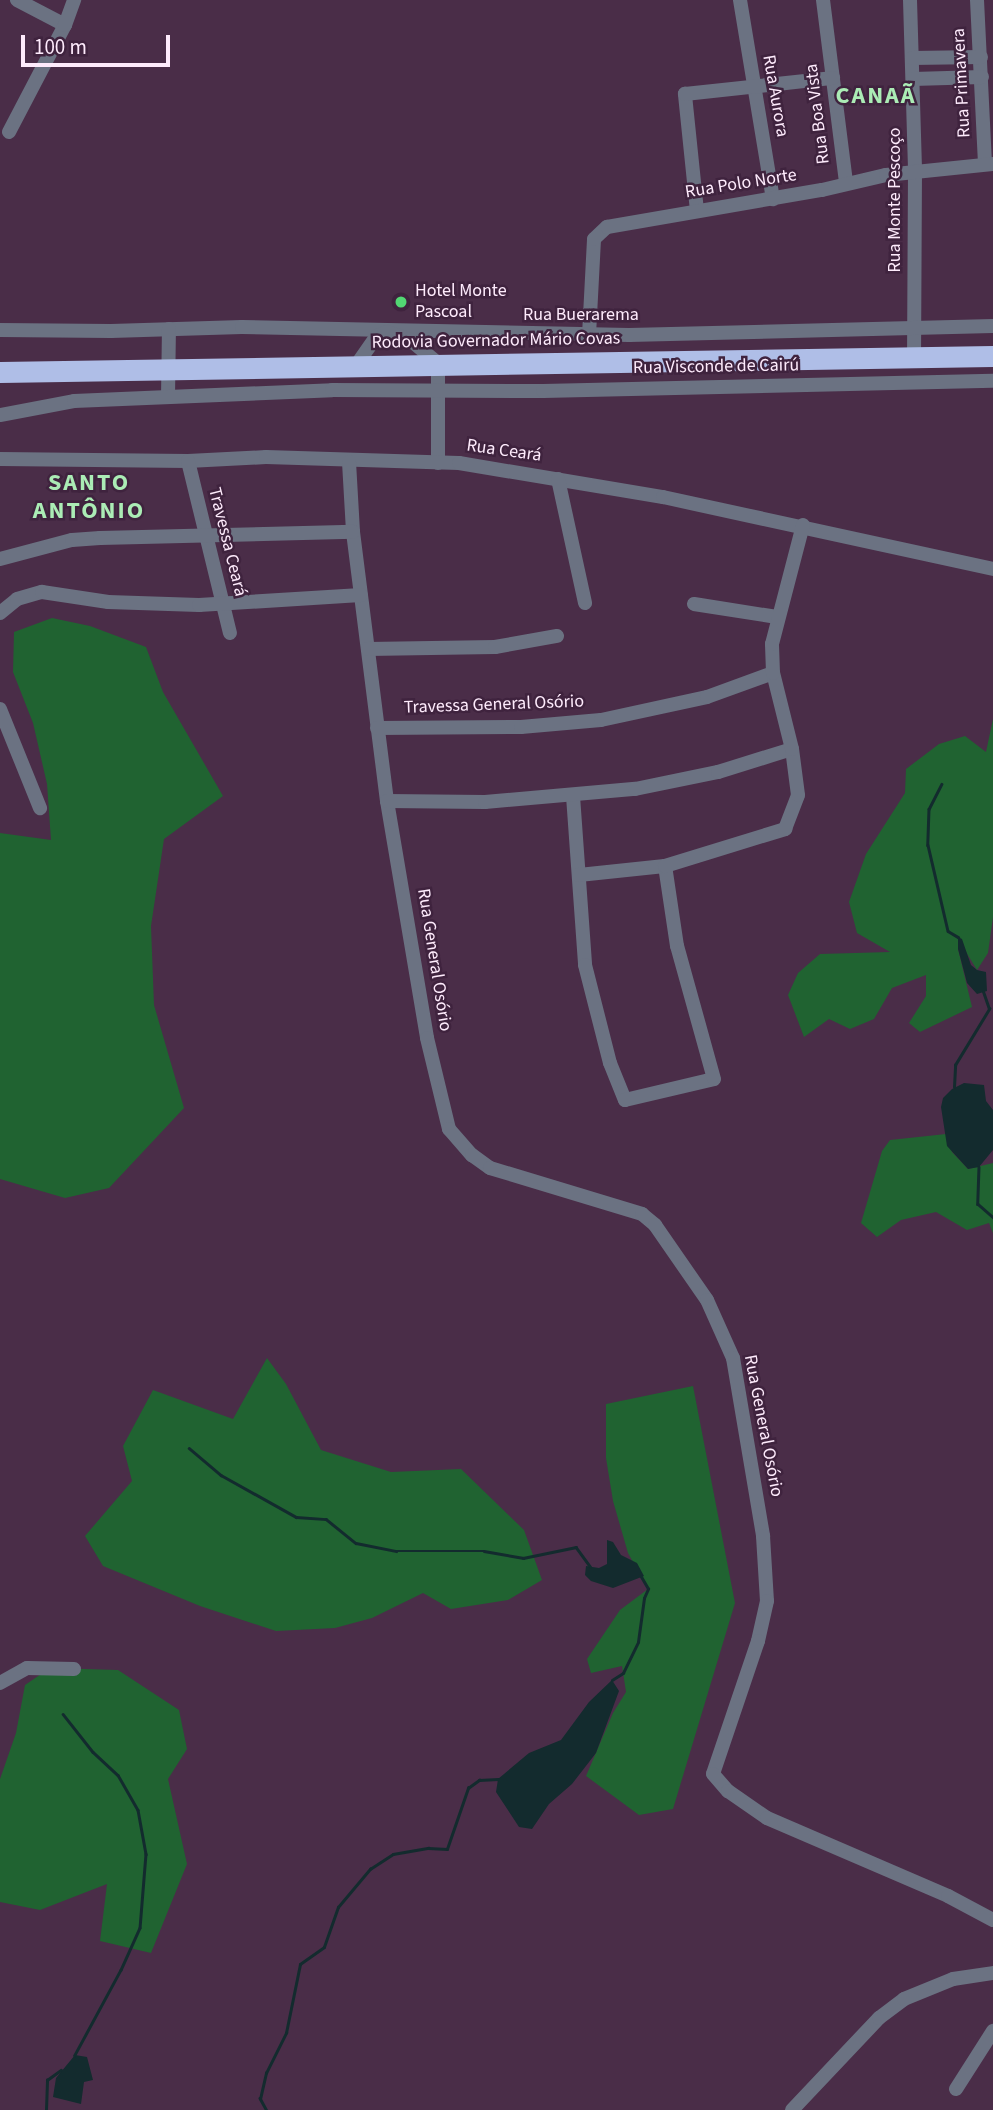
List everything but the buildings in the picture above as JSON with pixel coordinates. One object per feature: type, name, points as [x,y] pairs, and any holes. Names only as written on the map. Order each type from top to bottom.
[{"type":"highway","name":"Rodovia Governador Mário Covas","points":[[0,372],[993,356]]},
{"type":"street","points":[[16,0],[65,25]]},
{"type":"street","points":[[9,132],[65,25],[74,0]]},
{"type":"street","name":"Rua Aurora","points":[[740,0],[773,199]]},
{"type":"street","name":"Rua Boa Vista","points":[[823,0],[846,183]]},
{"type":"street","name":"Rua Monte Pescoço","points":[[910,0],[915,171],[914,357]]},
{"type":"street","name":"Rua Primavera","points":[[977,0],[989,164]]},
{"type":"street","points":[[912,58],[981,57]]},
{"type":"street","points":[[913,79],[982,77]]},
{"type":"street","points":[[697,211],[685,97],[687,93],[833,78]]},
{"type":"street","name":"Rua Polo Norte","points":[[589,335],[594,239],[607,227],[773,199],[915,171],[989,164]]},
{"type":"street","name":"Rua Buerarema","points":[[0,330],[242,327],[589,335],[993,326]]},
{"type":"street","points":[[0,415],[74,401],[168,397],[169,329]]},
{"type":"street","points":[[355,367],[377,336],[387,332],[409,339],[438,363],[438,463]]},
{"type":"street","points":[[837,385],[843,360]]},
{"type":"street","name":"Rua Visconde de Cairú","points":[[168,397],[439,389],[543,390],[993,381]]},
{"type":"street","name":"Rua Ceará","points":[[0,459],[188,461],[266,457],[349,462],[438,463],[511,470],[803,526],[993,569]]},
{"type":"street","name":"Travessa Ceará","points":[[188,461],[230,633]]},
{"type":"street","name":"Rua General Osório","points":[[349,462],[353,533],[387,801],[427,1038],[449,1129],[457,1141],[491,1168],[642,1214],[655,1224],[707,1300],[733,1358],[763,1536],[767,1601],[758,1641],[713,1774],[728,1791],[767,1818],[948,1896],[993,1920]]},
{"type":"street","points":[[558,479],[585,603]]},
{"type":"street","points":[[579,875],[665,866],[785,829],[798,795],[792,749],[773,673],[772,644],[803,526]]},
{"type":"street","points":[[0,559],[72,540],[353,533]]},
{"type":"street","points":[[0,613],[17,599],[42,592],[108,602],[223,605],[362,595]]},
{"type":"street","points":[[694,604],[777,617]]},
{"type":"street","points":[[368,649],[495,647],[557,636]]},
{"type":"street","name":"Travessa General Osório","points":[[377,728],[521,727],[601,720],[707,697],[773,673]]},
{"type":"street","points":[[0,709],[40,808]]},
{"type":"street","points":[[387,801],[485,802],[635,789],[718,772],[792,749]]},
{"type":"street","points":[[573,796],[585,965],[610,1063],[625,1100],[714,1079],[677,946],[665,866]]},
{"type":"street","points":[[0,1684],[27,1668],[74,1669]]},
{"type":"street","points":[[792,2110],[879,2018],[904,1999],[953,1979],[993,1973]]},
{"type":"street","points":[[957,2089],[993,2031]]},
{"type":"green space","points":[[52,618],[90,626],[146,647],[163,692],[223,796],[164,839],[151,926],[154,1005],[184,1108],[109,1188],[65,1198],[0,1179],[0,833],[51,840],[47,784],[33,723],[13,672],[14,632]]},
{"type":"green space","points":[[993,719],[993,917],[988,953],[977,970],[958,939],[972,1007],[920,1032],[909,1023],[926,996],[926,975],[892,988],[874,1019],[850,1029],[829,1019],[804,1037],[788,995],[798,973],[820,954],[890,952],[857,933],[849,902],[866,854],[905,793],[906,769],[939,744],[965,736],[986,752]]},
{"type":"green space","points":[[946,1134],[952,1152],[968,1169],[993,1163],[993,1233],[989,1223],[967,1230],[936,1212],[901,1220],[877,1237],[861,1223],[882,1151],[890,1140]]},
{"type":"green space","points":[[267,1358],[286,1384],[321,1450],[391,1472],[461,1469],[524,1530],[542,1580],[508,1600],[451,1609],[423,1593],[372,1618],[335,1628],[276,1631],[200,1606],[103,1566],[85,1536],[132,1481],[123,1446],[153,1390],[233,1419]]},
{"type":"green space","points":[[693,1386],[735,1603],[673,1809],[639,1815],[586,1776],[613,1713],[626,1692],[622,1666],[591,1673],[587,1659],[620,1610],[648,1589],[628,1553],[613,1501],[606,1458],[606,1404]]},
{"type":"green space","points":[[50,1668],[118,1670],[179,1710],[187,1749],[168,1779],[187,1864],[151,1953],[100,1941],[107,1884],[40,1910],[0,1902],[0,1779],[16,1733],[25,1685]]},
{"type":"shaded area","points":[[958,937],[962,939],[971,965],[986,972],[987,991],[977,994],[967,983],[958,949]]},
{"type":"shaded area","points":[[964,1083],[984,1085],[986,1101],[993,1110],[993,1150],[979,1167],[968,1169],[947,1146],[941,1107],[943,1098]]},
{"type":"shaded area","points":[[607,1540],[613,1542],[621,1555],[637,1563],[644,1576],[613,1588],[591,1581],[585,1575],[586,1566],[599,1568],[607,1564]]},
{"type":"shaded area","points":[[612,1680],[619,1691],[596,1753],[572,1784],[549,1804],[532,1829],[519,1827],[496,1792],[498,1779],[529,1753],[561,1740],[589,1702]]},
{"type":"shaded area","points":[[75,2055],[87,2057],[93,2080],[84,2082],[81,2104],[53,2097],[56,2078]]},
{"type":"waterway","points":[[942,784],[929,809],[928,845],[948,931],[958,937]]},
{"type":"waterway","points":[[954,1087],[955,1065],[989,1009],[983,992]]},
{"type":"waterway","points":[[979,1167],[978,1204],[993,1217]]},
{"type":"waterway","points":[[189,1448],[221,1475],[296,1517],[326,1519],[356,1543],[396,1551],[484,1551],[523,1558],[576,1547],[590,1566]]},
{"type":"waterway","points":[[612,1680],[623,1673],[638,1642],[644,1598],[648,1589],[641,1577]]},
{"type":"waterway","points":[[63,1714],[93,1752],[118,1775],[138,1810],[146,1854],[140,1928],[121,1970],[75,2055]]},
{"type":"waterway","points":[[266,2110],[260,2099],[266,2073],[286,2033],[300,1964],[324,1947],[338,1907],[370,1869],[393,1854],[428,1848],[447,1849],[468,1788],[479,1780],[498,1779]]},
{"type":"waterway","points":[[46,2110],[47,2080],[61,2070]]},
{"type":"place","name":"Hotel Monte Pascoal","points":[[401,302]]},
{"type":"district","name":"CANAÃ","points":[[876,96]]},
{"type":"district","name":"SANTO ANTÔNIO","points":[[89,497]]}]
